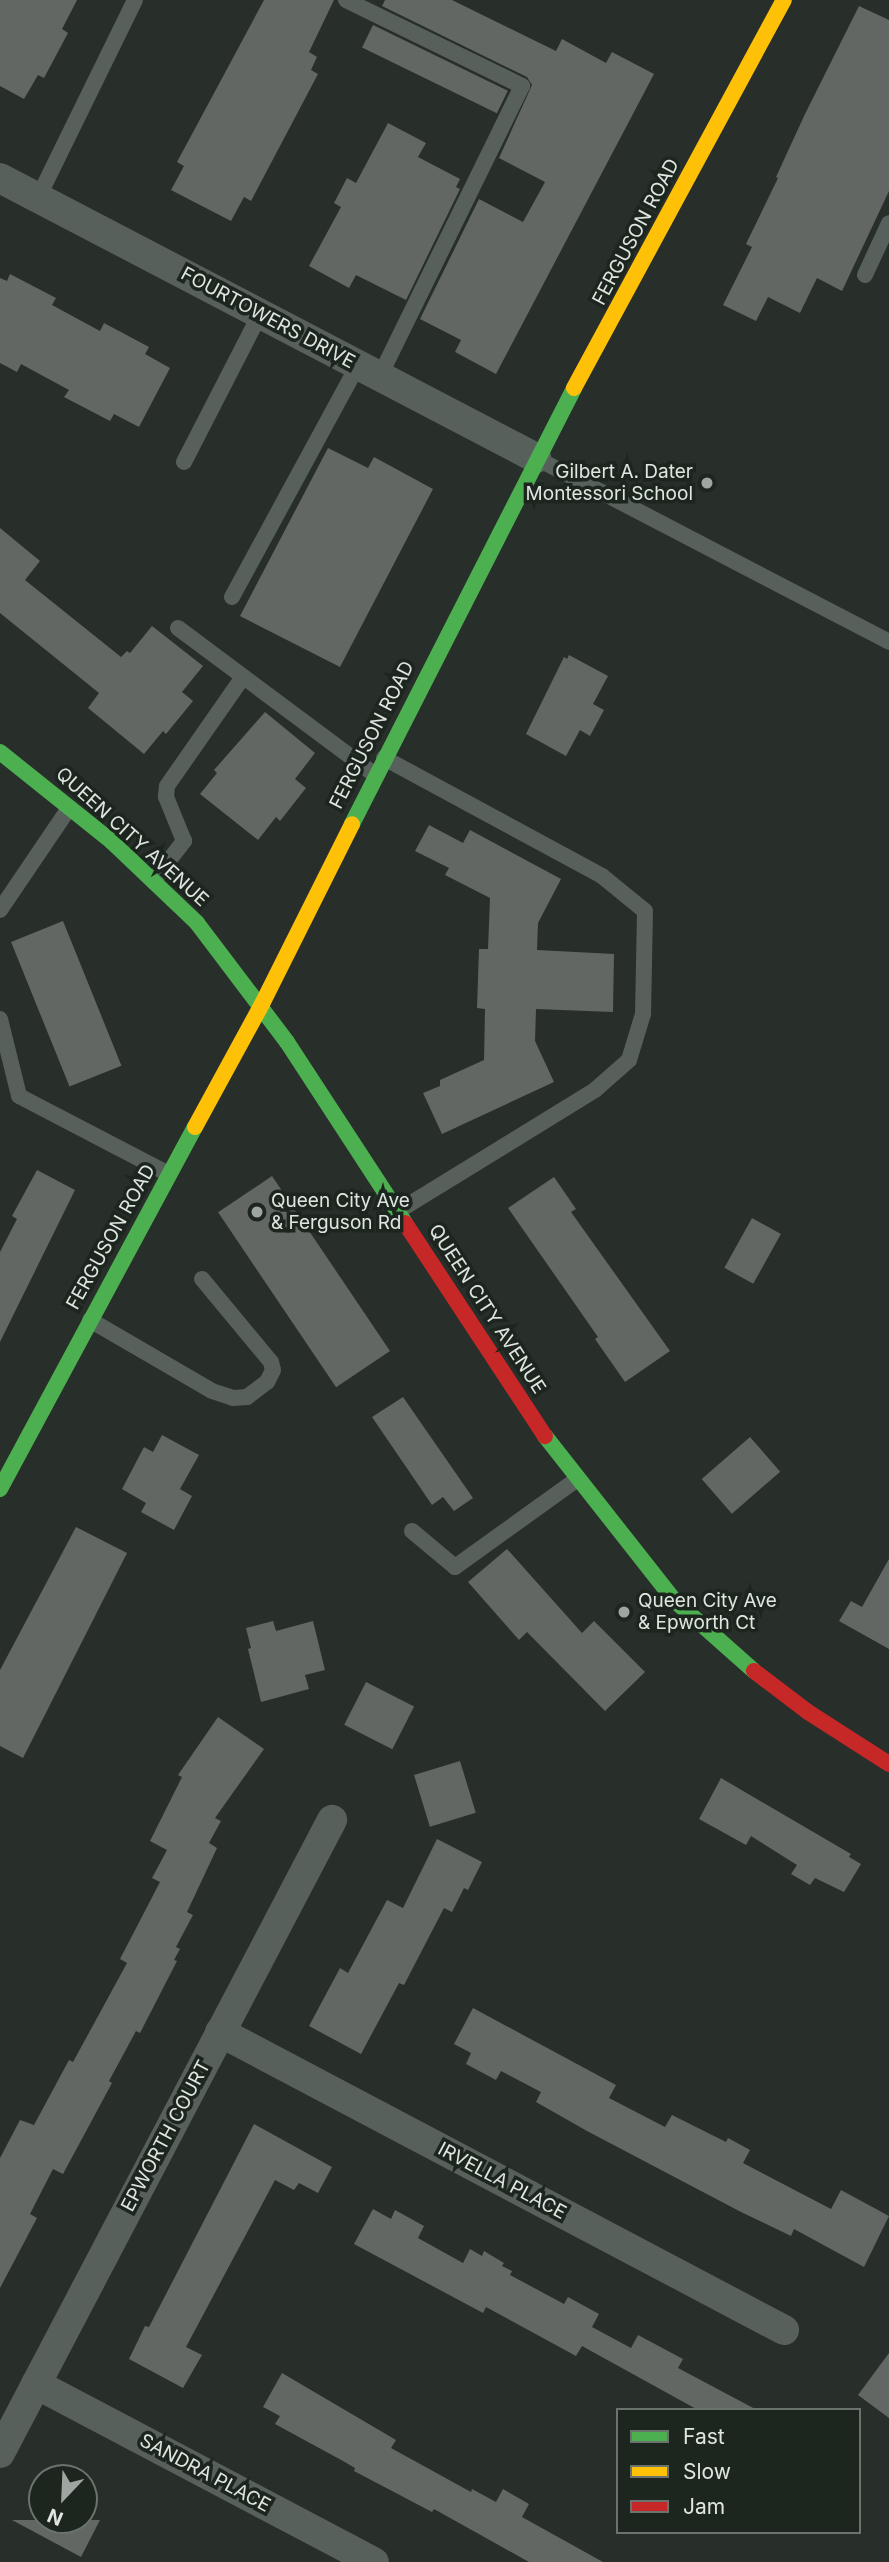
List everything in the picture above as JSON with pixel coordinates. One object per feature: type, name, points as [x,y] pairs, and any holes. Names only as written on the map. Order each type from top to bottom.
[{"type":"street","name":"FERGUSON ROAD","points":[[0,1489],[261,1004],[536,458],[783,0]]},
{"type":"street","name":"FOURTOWERS DRIVE","points":[[0,178],[536,458]]},
{"type":"street","name":"QUEEN CITY AVENUE","points":[[0,752],[70,807],[197,923],[261,1004],[576,1480],[674,1600],[733,1655],[808,1712],[889,1764]]},
{"type":"street","name":"EPWORTH COURT","points":[[0,2453],[332,1819]]},
{"type":"street","name":"IRVELLA PLACE","points":[[220,2032],[784,2330]]},
{"type":"street","name":"SANDRA PLACE","points":[[36,2384],[374,2562]]},
{"type":"lane","points":[[38,198],[135,0]]},
{"type":"lane","points":[[232,597],[369,371],[522,86],[346,0]]},
{"type":"lane","points":[[865,275],[889,223]]},
{"type":"lane","points":[[184,462],[260,314]]},
{"type":"lane","points":[[536,458],[889,642]]},
{"type":"lane","points":[[178,628],[375,775]]},
{"type":"lane","points":[[153,881],[184,841],[166,797],[167,786],[243,677]]},
{"type":"lane","points":[[384,758],[602,876],[645,911],[643,1014],[629,1060],[595,1090],[398,1211]]},
{"type":"lane","points":[[0,910],[70,807]]},
{"type":"lane","points":[[0,1018],[19,1096],[169,1174]]},
{"type":"lane","points":[[90,1320],[212,1391],[233,1398],[247,1397],[267,1382],[273,1370],[271,1362],[202,1279]]},
{"type":"lane","points":[[412,1531],[455,1567],[576,1480]]},
{"type":"building","points":[[0,0],[77,0],[62,29],[68,33],[44,78],[38,75],[24,99],[0,86]]},
{"type":"building","points":[[264,0],[334,0],[309,52],[317,57],[311,70],[318,74],[251,201],[244,197],[231,221],[171,190],[184,166],[177,162]]},
{"type":"building","points":[[385,0],[452,0],[556,51],[562,39],[606,63],[612,52],[654,74],[496,374],[455,352],[461,340],[420,319],[479,199],[523,222],[545,182],[499,158],[532,85],[527,77],[382,6]]},
{"type":"building","points":[[859,6],[889,20],[889,191],[842,291],[817,278],[800,313],[768,297],[756,321],[723,305],[752,247],[746,244],[778,178],[776,177]]},
{"type":"building","points":[[373,25],[508,91],[497,113],[362,47]]},
{"type":"building","points":[[388,123],[426,143],[418,157],[460,179],[456,187],[460,189],[406,300],[356,275],[349,288],[309,266],[341,207],[334,203],[347,178],[356,183]]},
{"type":"building","points":[[10,274],[56,298],[52,305],[100,331],[104,323],[149,347],[145,354],[170,368],[139,427],[114,414],[110,421],[64,397],[69,390],[21,364],[17,372],[0,363],[0,278],[7,281]]},
{"type":"building","points":[[328,448],[368,468],[374,457],[433,489],[340,667],[240,616]]},
{"type":"building","points":[[0,528],[40,561],[25,580],[121,657],[127,651],[130,653],[152,626],[203,666],[182,692],[193,701],[166,734],[163,731],[144,754],[88,708],[99,693],[0,613]]},
{"type":"building","points":[[569,655],[608,676],[593,704],[604,710],[590,736],[580,730],[566,756],[526,734],[564,657],[567,659]]},
{"type":"building","points":[[265,712],[315,753],[295,779],[306,788],[280,821],[276,817],[258,840],[200,794],[217,773],[214,770]]},
{"type":"building","points":[[429,825],[463,843],[470,830],[561,879],[538,923],[537,950],[614,954],[613,1012],[536,1009],[535,1041],[554,1082],[442,1134],[423,1093],[440,1086],[440,1080],[484,1060],[485,1009],[477,1008],[479,949],[488,949],[490,898],[445,875],[449,868],[415,851]]},
{"type":"building","points":[[63,921],[121,1066],[70,1087],[11,942]]},
{"type":"building","points":[[37,1170],[75,1190],[0,1342],[0,1252],[17,1219],[12,1216]]},
{"type":"building","points":[[272,1176],[390,1351],[336,1387],[218,1212]]},
{"type":"building","points":[[554,1177],[576,1209],[571,1212],[670,1351],[625,1382],[595,1339],[598,1337],[508,1208]]},
{"type":"building","points":[[752,1218],[781,1234],[753,1284],[724,1268]]},
{"type":"building","points":[[403,1397],[473,1498],[454,1511],[443,1497],[432,1505],[372,1417]]},
{"type":"building","points":[[162,1435],[199,1455],[180,1489],[192,1496],[174,1530],[141,1512],[146,1503],[122,1489],[144,1447],[153,1452]]},
{"type":"building","points":[[750,1437],[780,1472],[732,1514],[702,1479]]},
{"type":"building","points":[[76,1527],[127,1553],[23,1758],[0,1746],[0,1670]]},
{"type":"building","points":[[507,1549],[582,1633],[594,1621],[645,1672],[605,1711],[527,1632],[519,1640],[468,1582]]},
{"type":"building","points":[[889,1559],[889,1649],[839,1621],[851,1601],[862,1607]]},
{"type":"building","points":[[273,1621],[276,1631],[313,1621],[325,1670],[305,1675],[309,1689],[261,1702],[248,1649],[251,1648],[246,1628]]},
{"type":"building","points":[[366,1682],[414,1707],[392,1749],[344,1725]]},
{"type":"building","points":[[218,1717],[264,1749],[215,1818],[221,1821],[209,1843],[217,1848],[187,1912],[193,1915],[176,1947],[180,1949],[174,1960],[177,1961],[140,2033],[136,2031],[109,2081],[112,2083],[63,2174],[53,2169],[30,2214],[37,2218],[0,2288],[0,2158],[20,2120],[34,2125],[69,2060],[73,2062],[127,1963],[120,1959],[160,1882],[152,1878],[167,1850],[150,1841],[182,1777],[178,1775]]},
{"type":"building","points":[[460,1761],[476,1813],[430,1827],[414,1775]]},
{"type":"building","points":[[721,1778],[851,1854],[849,1857],[861,1864],[844,1892],[815,1878],[810,1885],[791,1874],[797,1865],[751,1836],[746,1845],[699,1819]]},
{"type":"building","points":[[437,1839],[482,1862],[468,1890],[464,1888],[452,1912],[444,1908],[404,1985],[399,1983],[361,2054],[309,2026],[340,1968],[348,1973],[387,1900],[403,1908]]},
{"type":"building","points":[[473,2008],[616,2085],[609,2098],[665,2127],[672,2115],[726,2142],[728,2138],[750,2150],[743,2163],[831,2209],[841,2190],[889,2216],[864,2267],[794,2229],[791,2236],[741,2212],[587,2131],[536,2102],[541,2092],[501,2071],[496,2080],[466,2064],[471,2053],[454,2044]]},
{"type":"building","points":[[254,2124],[332,2167],[318,2193],[299,2183],[294,2190],[275,2180],[186,2347],[202,2355],[183,2388],[129,2359],[145,2326],[149,2327]]},
{"type":"building","points":[[373,2209],[391,2219],[395,2210],[424,2226],[418,2238],[463,2263],[470,2249],[482,2256],[484,2251],[504,2263],[502,2266],[512,2271],[510,2275],[564,2304],[568,2297],[599,2314],[592,2327],[631,2348],[638,2335],[683,2359],[678,2368],[753,2408],[694,2408],[582,2346],[576,2356],[486,2307],[483,2313],[354,2244]]},
{"type":"building","points":[[889,2353],[889,2418],[858,2395]]},
{"type":"building","points":[[282,2373],[396,2440],[391,2448],[471,2492],[472,2489],[496,2502],[503,2489],[529,2504],[522,2517],[603,2562],[529,2562],[434,2509],[432,2512],[354,2471],[355,2468],[275,2424],[280,2416],[263,2407]]},
{"type":"building","points":[[12,2520],[28,2520],[28,2529]]},
{"type":"building","points":[[38,2534],[93,2534],[81,2557]]},
{"type":"traffic: fast","points":[[352,824],[574,388]]},
{"type":"traffic: fast","points":[[0,752],[111,841],[197,923],[287,1042],[405,1223]]},
{"type":"traffic: fast","points":[[0,1489],[195,1127]]},
{"type":"traffic: fast","points":[[545,1436],[674,1600],[754,1671]]},
{"type":"traffic: slow","points":[[574,388],[784,0]]},
{"type":"traffic: slow","points":[[195,1127],[262,1004],[352,824]]},
{"type":"traffic: jam","points":[[405,1223],[545,1436]]},
{"type":"traffic: jam","points":[[754,1671],[808,1712],[889,1764]]},
{"type":"place","name":"Gilbert A. Dater Montessori School","points":[[707,483]]},
{"type":"place","name":"Queen City Ave & Ferguson Rd","points":[[257,1212]]},
{"type":"place","name":"Queen City Ave & Epworth Ct","points":[[624,1612]]}]
